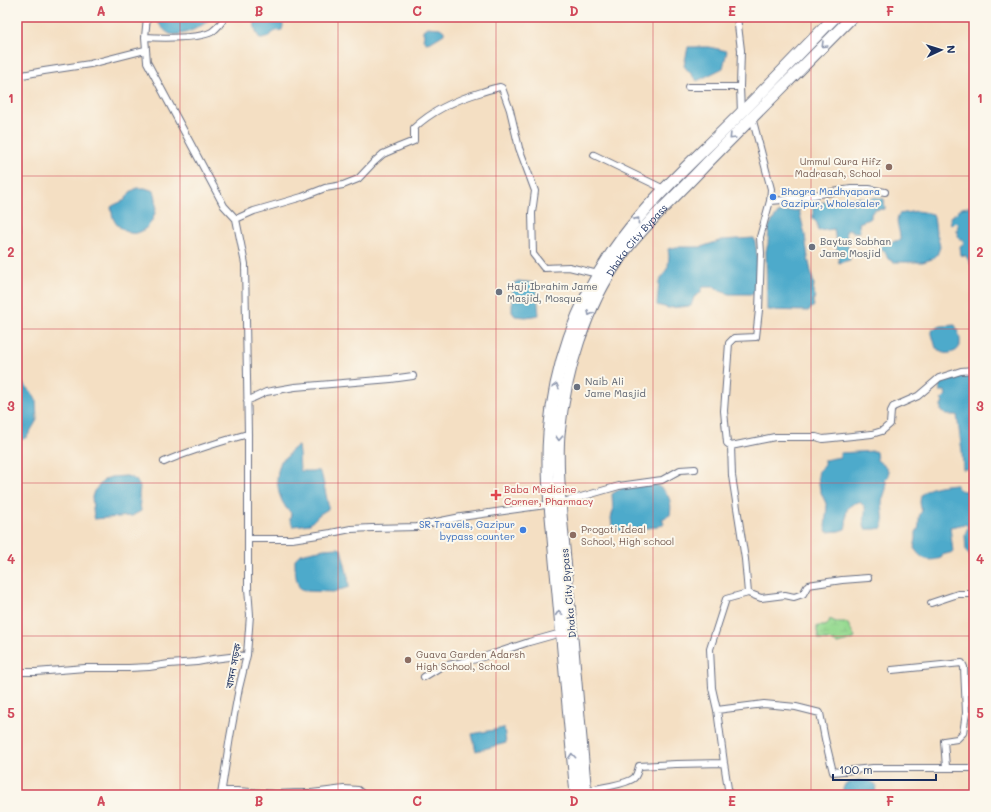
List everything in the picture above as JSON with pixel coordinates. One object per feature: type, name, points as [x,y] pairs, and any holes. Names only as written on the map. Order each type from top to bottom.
[{"type":"highway","points":[[582,794],[561,633],[555,504],[548,463],[549,433],[554,394],[562,358],[579,311],[598,274],[629,229],[664,189],[836,17]]},
{"type":"highway","name":"Dhaka City Bypass","points":[[582,794],[555,504],[559,434],[564,394],[572,363],[588,317],[603,286],[622,255],[646,226],[852,17]]},
{"type":"street","points":[[147,17],[145,38],[147,62],[224,206],[236,219],[254,211],[302,197],[325,188],[343,186],[358,180],[383,154],[414,141],[414,128],[420,122],[451,103],[473,94],[500,87],[502,88],[510,110],[518,148],[535,191],[532,213],[533,254],[544,268],[569,267],[598,274]]},
{"type":"street","points":[[145,38],[198,36],[212,32],[225,17]]},
{"type":"street","points":[[737,17],[741,50],[741,113]]},
{"type":"street","points":[[17,76],[90,64],[145,50]]},
{"type":"street","points":[[688,87],[740,87]]},
{"type":"street","points":[[748,593],[745,559],[732,476],[731,446],[727,443],[724,411],[729,344],[734,338],[756,337],[759,310],[761,253],[760,237],[770,201],[771,189],[752,117]]},
{"type":"street","points":[[594,154],[664,189]]},
{"type":"street","points":[[770,201],[851,189],[870,189],[885,192]]},
{"type":"street","name":"বাসন সড়ক","points":[[221,793],[239,688],[247,655],[250,615],[248,588],[248,434],[245,264],[236,219]]},
{"type":"street","points":[[17,221],[17,231]]},
{"type":"street","points":[[731,446],[775,437],[816,437],[823,439],[882,432],[890,424],[891,411],[893,407],[918,396],[939,378],[962,371],[974,370]]},
{"type":"street","points":[[247,401],[266,392],[295,387],[413,376]]},
{"type":"street","points":[[164,462],[223,441],[248,434]]},
{"type":"street","points":[[248,539],[292,539],[352,529],[417,527],[460,517],[555,504],[619,486],[662,480],[680,470],[695,470]]},
{"type":"street","points":[[729,795],[717,710],[712,688],[710,649],[726,599],[748,593],[761,598],[785,595],[794,597],[803,594],[808,585],[868,578]]},
{"type":"street","points":[[931,603],[958,594],[974,594]]},
{"type":"street","points":[[424,677],[442,666],[469,661],[561,633]]},
{"type":"street","points":[[17,672],[85,668],[149,667],[247,655]]},
{"type":"street","points":[[892,670],[962,663],[964,667],[966,713],[963,733],[957,739],[944,741],[946,767]]},
{"type":"street","points":[[717,710],[764,704],[796,707],[820,713],[834,772],[873,768],[974,768]]},
{"type":"street","points":[[582,794],[633,779],[639,766],[724,763]]},
{"type":"street","points":[[221,793],[237,790],[276,794],[312,793],[344,789],[358,790],[364,795]]},
{"type":"green space","points":[[830,619],[836,622],[845,622],[848,624],[855,637],[854,639],[839,644],[829,640],[819,640],[817,626],[825,626],[828,624]]},
{"type":"water","points":[[155,17],[212,17],[204,24],[193,30],[175,35],[166,31]]},
{"type":"water","points":[[252,17],[282,17],[282,30],[270,34],[269,37],[260,39]]},
{"type":"water","points":[[427,27],[440,28],[444,31],[444,34],[431,42],[426,43],[423,40],[423,30]]},
{"type":"water","points":[[688,47],[709,47],[727,51],[723,68],[697,81],[684,66]]},
{"type":"water","points":[[137,188],[145,188],[154,191],[156,210],[152,220],[146,228],[142,231],[130,233],[125,231],[116,223],[111,207],[125,200],[130,192]]},
{"type":"water","points":[[860,197],[869,200],[875,197],[884,199],[885,209],[874,210],[871,214],[871,218],[859,223],[860,232],[853,232],[851,229],[846,231],[850,260],[839,263],[834,229],[818,231],[817,223],[813,219],[813,208],[818,203]]},
{"type":"water","points":[[974,206],[974,269],[966,256],[961,255],[960,246],[964,243],[962,239],[959,239],[957,230],[958,225],[956,222],[952,225],[950,223],[951,217],[962,208]]},
{"type":"water","points":[[799,210],[814,285],[813,293],[816,296],[813,301],[814,306],[808,311],[767,310],[766,251],[769,226],[778,213]]},
{"type":"water","points":[[917,211],[933,214],[940,247],[937,255],[932,259],[923,262],[894,262],[888,259],[885,252],[880,247],[883,244],[900,240],[900,233],[897,223],[899,214]]},
{"type":"water","points":[[754,238],[757,259],[756,294],[729,294],[720,291],[715,287],[703,287],[700,293],[694,297],[691,306],[668,308],[657,305],[659,282],[668,267],[668,249],[676,247],[701,247],[722,240]]},
{"type":"water","points":[[518,281],[536,283],[539,315],[526,317],[515,316],[512,312],[512,284]]},
{"type":"water","points":[[955,325],[960,340],[959,348],[952,352],[944,353],[936,348],[932,330],[941,326]]},
{"type":"water","points":[[966,374],[974,377],[974,469],[963,469],[957,415],[946,415],[941,411],[943,402],[941,400],[946,395],[945,391],[940,391],[939,385],[955,375]]},
{"type":"water","points":[[17,378],[31,391],[36,400],[37,420],[27,437],[17,442]]},
{"type":"water","points":[[298,446],[300,471],[319,471],[322,476],[328,509],[320,514],[310,524],[293,526],[290,520],[291,513],[286,508],[279,493],[277,480],[281,461],[288,456],[291,450]]},
{"type":"water","points":[[876,452],[877,460],[886,467],[888,471],[888,477],[885,479],[886,488],[882,501],[882,528],[865,529],[865,508],[859,502],[853,504],[847,510],[845,529],[827,532],[825,527],[827,506],[820,490],[818,476],[819,470],[824,466],[824,460],[840,457],[840,453]]},
{"type":"water","points":[[127,476],[136,480],[140,487],[139,495],[141,511],[132,516],[94,519],[92,497],[94,491],[105,479]]},
{"type":"water","points":[[651,483],[661,488],[670,499],[670,515],[662,519],[664,524],[657,527],[618,531],[612,526],[612,494],[621,488]]},
{"type":"water","points":[[955,484],[961,490],[974,490],[974,561],[966,551],[965,534],[968,527],[965,524],[950,527],[953,552],[942,555],[941,558],[932,560],[926,559],[914,548],[916,532],[919,527],[919,516],[922,511],[920,503],[921,497],[924,492],[929,489]]},
{"type":"water","points":[[338,548],[341,549],[349,587],[333,592],[307,591],[300,589],[296,578],[295,559],[300,554]]},
{"type":"water","points":[[504,728],[506,743],[476,751],[472,734]]},
{"type":"water","points":[[858,780],[871,781],[876,785],[875,795],[843,795],[845,784]]},
{"type":"place","name":"Ummul Qura Hifz Madrasah, School","points":[[889,167]]},
{"type":"place","name":"Bhogra Madhyapara Gazipur, Wholesaler","points":[[773,197]]},
{"type":"place","name":"Baytus Sobhan Jame Mosjid","points":[[812,247]]},
{"type":"place","name":"Haji Ibrahim Jame Masjid, Mosque","points":[[499,292]]},
{"type":"place","name":"Naib Ali Jame Masjid","points":[[577,387]]},
{"type":"place","name":"Baba Medicine Corner, Pharmacy","points":[[496,495]]},
{"type":"place","name":"SR Travels, Gazipur bypass counter","points":[[523,530]]},
{"type":"place","name":"Progoti Ideal School, High school","points":[[573,535]]},
{"type":"place","name":"Guava Garden Adarsh High School, School","points":[[408,660]]}]
